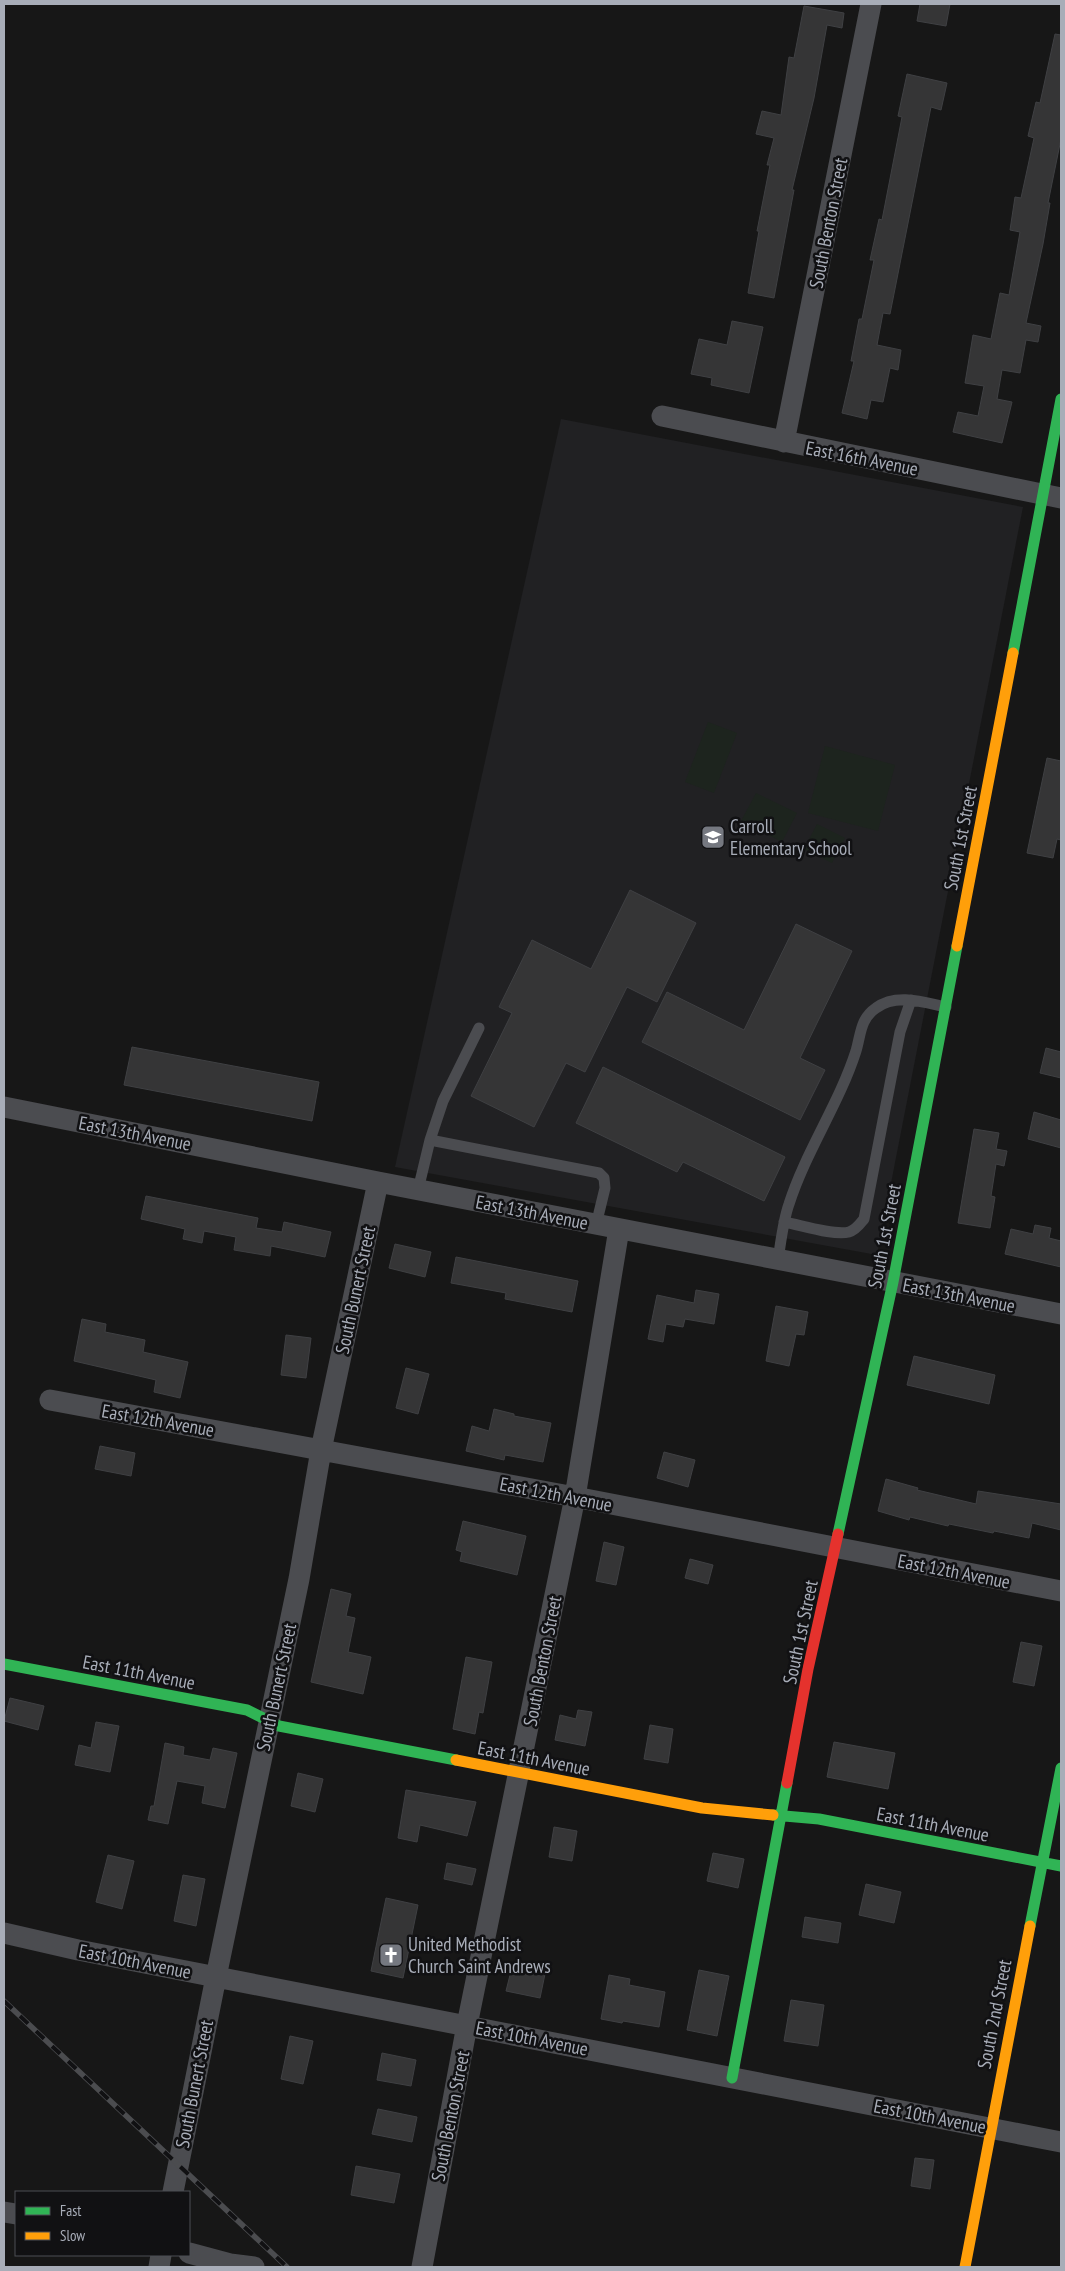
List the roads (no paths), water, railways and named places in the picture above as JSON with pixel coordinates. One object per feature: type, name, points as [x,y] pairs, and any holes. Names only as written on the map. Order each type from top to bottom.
[{"type":"street","name":"South Benton Street","points":[[784,442],[871,4]]},
{"type":"street","name":"South 1st Street","points":[[732,2078],[808,1669],[893,1282],[946,1007],[1052,496],[1061,399]]},
{"type":"street","name":"East 16th Avenue","points":[[662,416],[1052,496]]},
{"type":"street","name":"East 13th Avenue","points":[[4,1107],[596,1225],[1061,1314]]},
{"type":"street","name":"South Bunert Street","points":[[173,2191],[299,1579],[321,1450],[378,1182]]},
{"type":"street","name":"South Benton Street","points":[[422,2267],[468,2025],[575,1497],[619,1229]]},
{"type":"street","name":"East 12th Avenue","points":[[50,1400],[575,1497],[1061,1591]]},
{"type":"street","name":"East 11th Avenue","points":[[4,1664],[247,1710],[280,1726],[702,1808],[818,1819],[1061,1866]]},
{"type":"street","name":"South 2nd Street","points":[[965,2267],[990,2128],[1061,1768]]},
{"type":"street","name":"East 10th Avenue","points":[[4,1933],[78,1950],[1061,2142]]},
{"type":"street","points":[[190,2253],[230,2264],[254,2267]]},
{"type":"lane","points":[[784,1222],[838,1232],[849,1232],[857,1228],[864,1219],[900,1032],[910,1000]]},
{"type":"lane","points":[[778,1260],[788,1204],[846,1076],[865,1018],[884,1003],[910,1000],[946,1007]]},
{"type":"lane","points":[[418,1190],[430,1140],[443,1101],[478,1028]]},
{"type":"lane","points":[[430,1140],[599,1173],[604,1178],[606,1188],[596,1225]]},
{"type":"railway","points":[[4,2001],[287,2267]]},
{"type":"place","name":"Carroll Elementary School","points":[[713,837]]},
{"type":"place","name":"United Methodist Church Saint Andrews","points":[[391,1955]]}]
